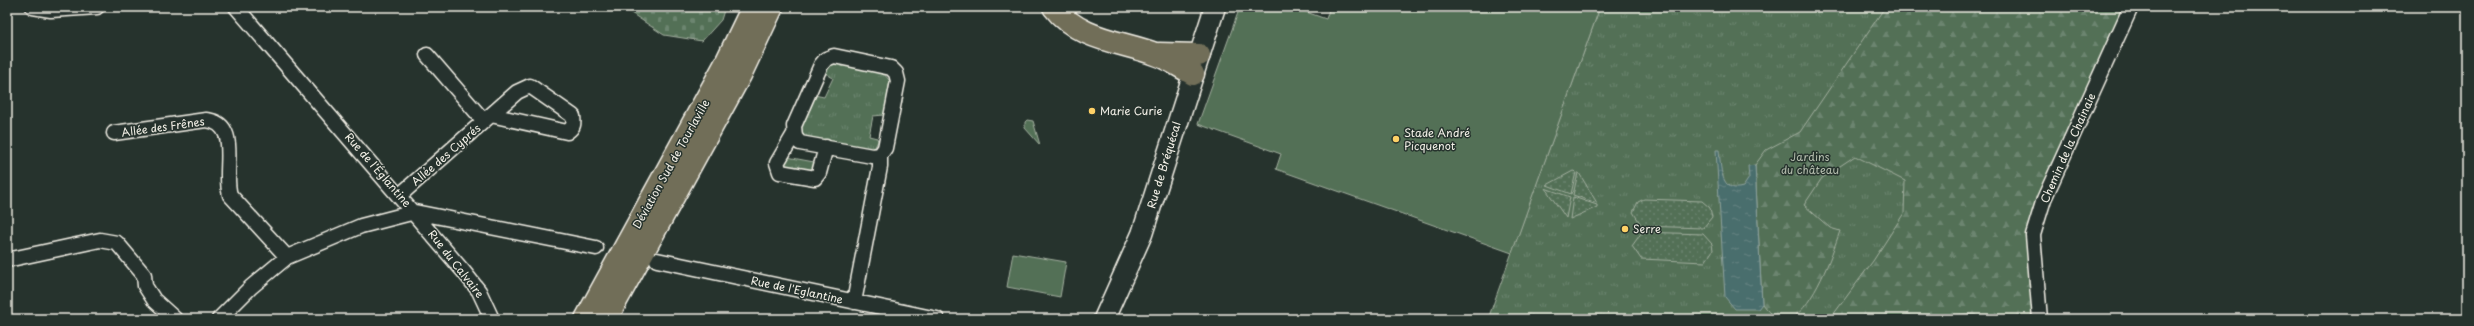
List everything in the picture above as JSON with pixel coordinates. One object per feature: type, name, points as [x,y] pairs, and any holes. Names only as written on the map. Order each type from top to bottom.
[{"type":"highway","name":"Déviation Sud de Tourlaville","points":[[586,319],[725,65],[753,7]]},
{"type":"highway","name":"Déviation Sud de Tourlaville","points":[[606,319],[740,75],[772,7]]},
{"type":"highway","points":[[1054,7],[1067,20],[1092,35],[1196,64]]},
{"type":"street","points":[[33,7],[51,10],[97,7]]},
{"type":"street","name":"Rue de l'Églantine","points":[[236,7],[414,212],[596,248]]},
{"type":"street","name":"Rue de Bréquécal","points":[[1104,319],[1142,234],[1215,7]]},
{"type":"street","name":"Chemin de la Chainaie","points":[[2040,319],[2033,235],[2044,199],[2132,7]]},
{"type":"street","points":[[427,55],[487,118]]},
{"type":"street","points":[[826,148],[819,173],[815,178],[780,172],[777,163],[794,134],[794,126],[821,65],[826,59],[834,56],[892,68],[896,73],[898,81],[884,148],[880,155],[880,167],[854,302]]},
{"type":"street","name":"Allée des Cyprés","points":[[400,195],[487,118],[517,92],[530,86],[573,116],[574,123],[572,128],[567,132],[487,118]]},
{"type":"street","name":"Allée des Frênes","points":[[114,133],[206,120],[214,121],[221,125],[226,130],[228,139],[227,185],[230,195],[287,258]]},
{"type":"street","points":[[794,134],[800,143],[872,156],[880,155]]},
{"type":"street","points":[[219,319],[251,287],[287,258],[361,226],[414,212]]},
{"type":"street","name":"Rue du Calvaire","points":[[414,212],[479,291],[492,319]]},
{"type":"street","points":[[7,260],[100,240],[117,243],[144,275],[146,286],[154,300],[174,319]]},
{"type":"street","name":"Rue de l'Eglantine","points":[[657,260],[937,319]]},
{"type":"green space","points":[[622,7],[725,7],[721,20],[702,41],[664,35]]},
{"type":"green space","name":"Stade André Picquenot","points":[[1240,7],[1292,7],[1326,19],[1330,7],[1600,7],[1512,253],[1276,169],[1281,154],[1198,124]]},
{"type":"green space","name":"Jardins du château","points":[[1600,7],[2131,7],[2033,235],[2040,319],[1488,319]]},
{"type":"green space","points":[[1885,7],[2131,7],[2033,235],[2040,319],[1990,319],[1967,314],[1925,319],[1830,319],[1873,261],[1904,213],[1905,181],[1855,156],[1822,178],[1804,205],[1830,228],[1840,231],[1827,266],[1808,303],[1791,319],[1774,316],[1762,304],[1755,165],[1766,150],[1800,132]]},
{"type":"green space","points":[[831,64],[883,73],[890,81],[884,115],[873,116],[869,136],[877,138],[878,141],[873,151],[808,140],[804,137],[800,127],[814,95],[824,97],[833,78],[825,73]]},
{"type":"green space","points":[[1027,120],[1033,121],[1040,145],[1025,128],[1025,122]]},
{"type":"green space","points":[[787,157],[814,162],[811,174],[781,165]]},
{"type":"green space","points":[[1573,171],[1576,172],[1571,194],[1547,185]]},
{"type":"green space","points":[[1579,173],[1597,203],[1573,195]]},
{"type":"green space","points":[[1545,188],[1570,197],[1566,218]]},
{"type":"green space","points":[[1573,197],[1597,205],[1597,207],[1570,219]]},
{"type":"green space","points":[[1644,199],[1702,201],[1710,208],[1712,217],[1703,228],[1642,226],[1633,212],[1638,202]]},
{"type":"green space","points":[[1642,232],[1703,234],[1712,244],[1713,250],[1705,262],[1641,259],[1632,246]]},
{"type":"green space","points":[[1013,253],[1066,262],[1060,297],[1007,287]]},
{"type":"water","points":[[1716,150],[1719,150],[1721,171],[1726,183],[1735,188],[1743,187],[1749,178],[1748,166],[1755,165],[1762,304],[1758,309],[1735,309],[1725,297]]},
{"type":"place","name":"Marie Curie","points":[[1092,111]]},
{"type":"place","name":"Stade André Picquenot","points":[[1396,139]]},
{"type":"place","name":"Serre","points":[[1625,229]]}]
